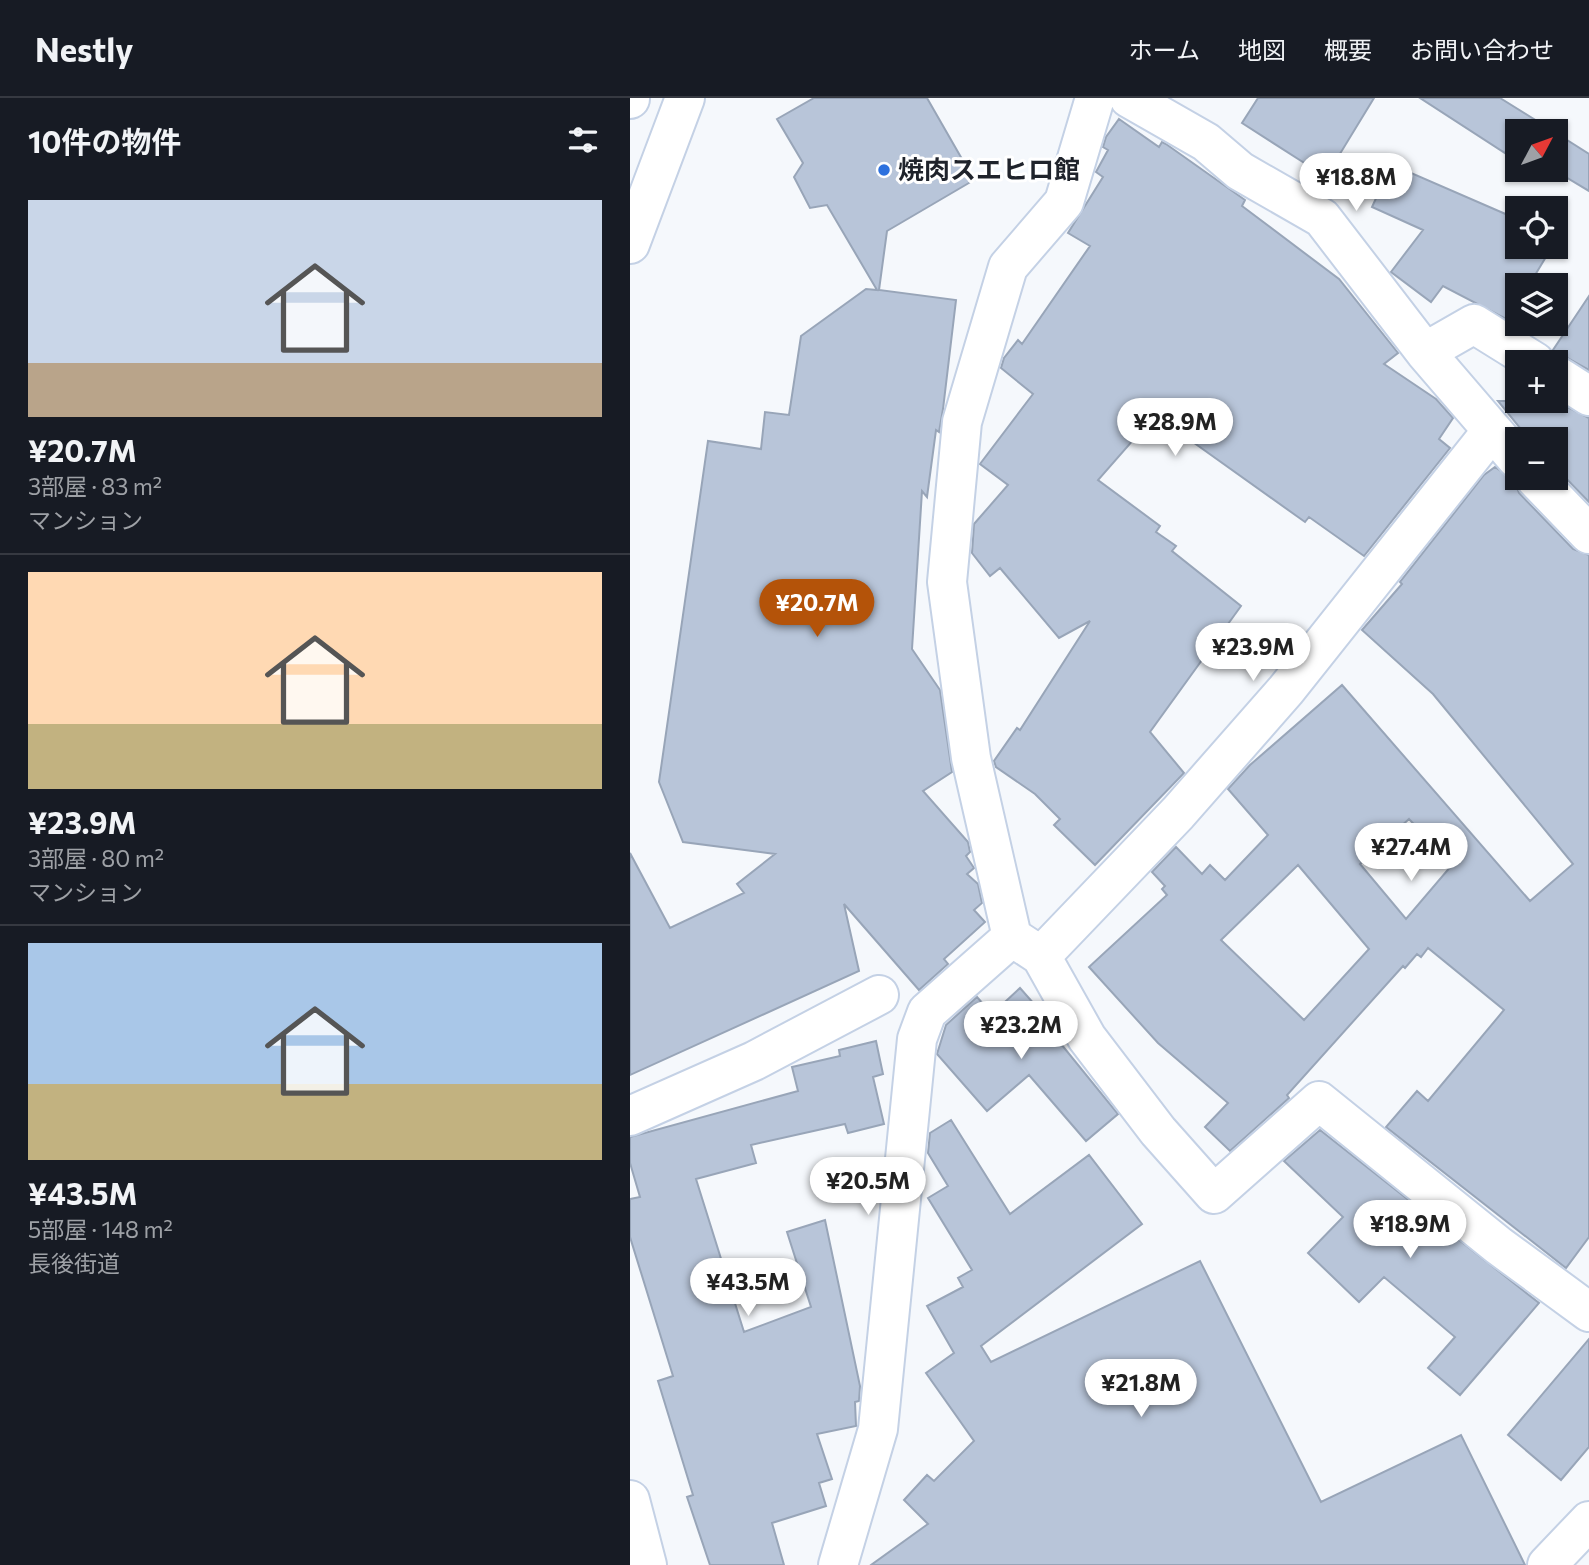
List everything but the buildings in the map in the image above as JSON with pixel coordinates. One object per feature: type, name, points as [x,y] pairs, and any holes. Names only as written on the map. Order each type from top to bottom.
[{"type":"street","points":[[630,244],[685,98]]},
{"type":"street","points":[[1095,98],[1064,202],[1008,267],[962,422],[947,582],[971,758],[1027,946],[1087,1038],[1158,1131],[1214,1194],[1319,1101],[1499,1246],[1589,1312]]},
{"type":"street","points":[[1129,98],[1206,142],[1240,171],[1322,218],[1425,352],[1505,447]]},
{"type":"street","points":[[1425,352],[1474,324],[1516,350]]},
{"type":"street","points":[[1568,383],[1589,396]]},
{"type":"street","points":[[838,1565],[878,1429],[917,1039],[927,1012],[1027,946],[1178,813],[1286,690],[1491,432]]},
{"type":"street","points":[[1547,490],[1589,534]]},
{"type":"street","points":[[630,1116],[754,1061],[879,995]]},
{"type":"street","points":[[630,1500],[647,1565]]},
{"type":"street","points":[[1547,1565],[1587,1527]]},
{"type":"place","name":"焼肉スエヒロ館","points":[[884,170]]}]
